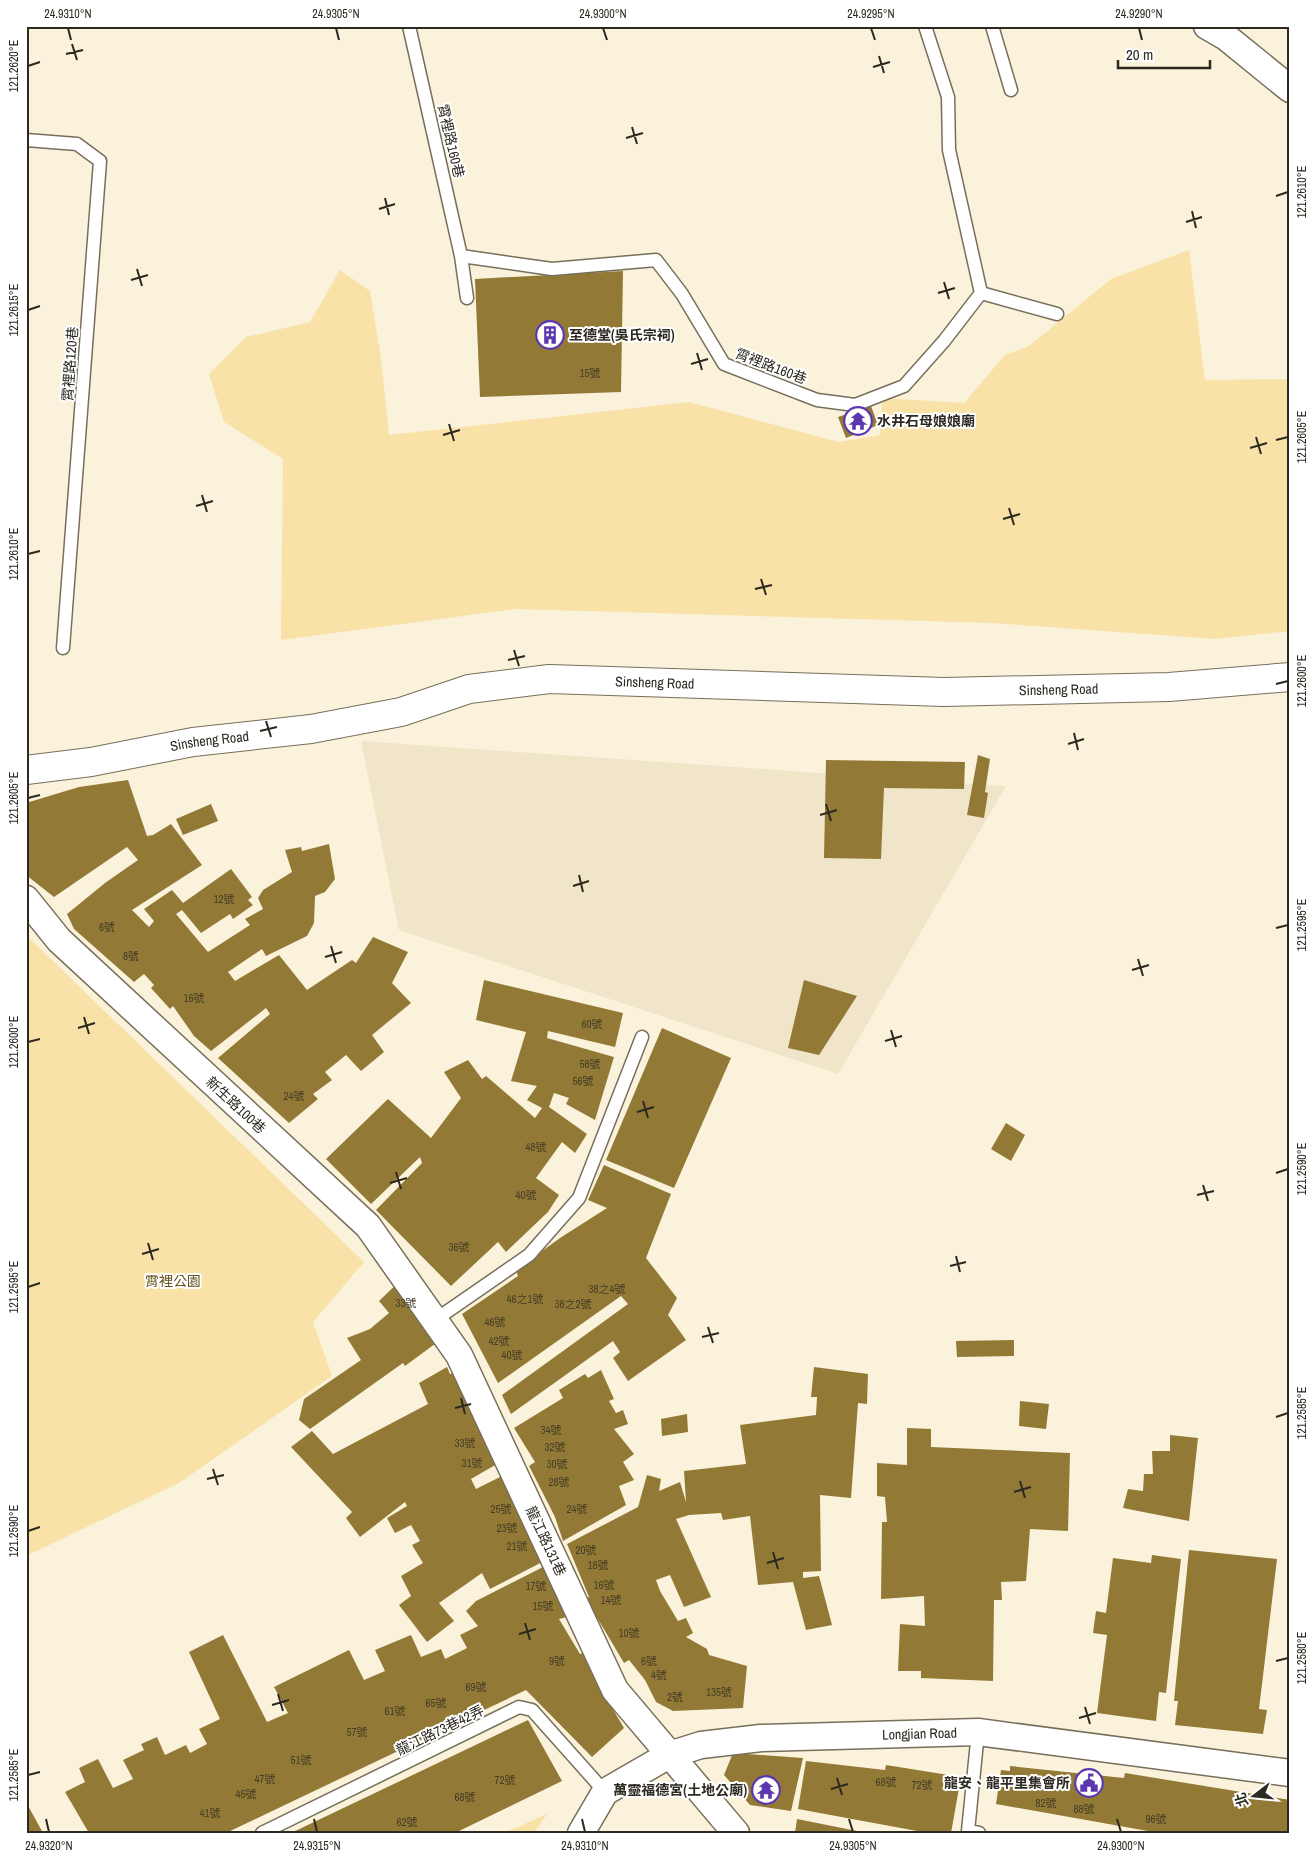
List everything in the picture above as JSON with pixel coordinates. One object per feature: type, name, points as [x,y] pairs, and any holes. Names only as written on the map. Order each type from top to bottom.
[{"type":"street","points":[[1207,26],[1226,36],[1290,89]]},
{"type":"street","name":"Sinsheng Road","points":[[26,770],[91,762],[193,742],[311,729],[401,712],[468,689],[549,679],[944,692],[1170,687],[1290,678]]},
{"type":"street","name":"新生路100巷","points":[[26,899],[59,940],[368,1226],[434,1320]]},
{"type":"street","name":"龍江路131巷","points":[[434,1320],[459,1355],[615,1690],[736,1833]]},
{"type":"street","name":"Longjian Road","points":[[581,1833],[605,1792],[669,1755],[701,1745],[761,1738],[978,1732],[1290,1772]]},
{"type":"lane","name":"霄裡路160巷","points":[[409,26],[461,256],[552,269],[656,260],[682,294],[724,364],[817,400],[855,405],[904,386],[944,341],[981,293]]},
{"type":"lane","points":[[925,26],[948,97],[948,150],[981,293],[1057,314]]},
{"type":"lane","points":[[992,26],[1011,90]]},
{"type":"lane","name":"霄裡路120巷","points":[[26,140],[77,144],[100,161],[63,648]]},
{"type":"lane","points":[[461,256],[467,298]]},
{"type":"lane","points":[[434,1320],[528,1255],[579,1198],[642,1037]]},
{"type":"lane","name":"龍江路73巷42弄","points":[[262,1833],[519,1707],[532,1710],[605,1792]]},
{"type":"lane","points":[[978,1732],[968,1831],[979,1833]]},
{"type":"shaded area","points":[[361,741],[1006,786],[838,1074],[399,930]]},
{"type":"green space","points":[[1189,250],[1205,380],[1290,379],[1290,631],[1215,639],[993,623],[516,609],[281,640],[283,459],[224,422],[209,374],[246,337],[310,322],[340,270],[370,291],[381,358],[389,435],[689,402],[839,442],[880,435],[882,398],[964,403],[1005,355],[1029,346],[1111,279]]},
{"type":"green space","name":"霄裡公園","points":[[26,935],[364,1262],[313,1322],[332,1376],[179,1483],[26,1556]]},
{"type":"green space","points":[[547,1814],[534,1833],[504,1833]]},
{"type":"building","name":"至德堂(吳氏宗祠)","points":[[623,271],[621,392],[480,397],[475,279]]},
{"type":"building","name":"水井石母娘娘廟","points":[[871,406],[878,425],[846,438],[838,417]]},
{"type":"building","points":[[978,755],[990,759],[985,792],[988,793],[984,818],[967,815]]},
{"type":"building","points":[[826,760],[965,762],[964,789],[884,788],[881,859],[824,858]]},
{"type":"building","points":[[128,780],[147,836],[153,835],[171,824],[202,865],[132,910],[149,927],[154,921],[144,909],[172,890],[183,903],[231,869],[252,897],[248,900],[253,905],[233,919],[230,914],[201,933],[182,910],[176,914],[208,952],[250,925],[245,919],[263,909],[258,898],[263,890],[292,872],[285,850],[301,847],[302,851],[329,844],[335,879],[325,892],[315,896],[314,923],[307,936],[266,956],[262,949],[228,972],[235,981],[279,955],[307,990],[352,960],[356,963],[373,937],[408,952],[392,983],[411,1003],[372,1035],[384,1052],[361,1071],[346,1055],[325,1072],[332,1080],[313,1094],[318,1099],[289,1123],[218,1058],[270,1014],[266,1008],[211,1051],[194,1036],[173,1006],[170,1009],[151,988],[154,985],[144,974],[134,982],[74,929],[67,914],[105,883],[138,860],[127,847],[54,897],[26,875],[26,803],[79,787]]},
{"type":"building","points":[[211,804],[218,821],[183,835],[176,819]]},
{"type":"building","points":[[484,980],[623,1013],[615,1047],[548,1031],[547,1038],[614,1057],[595,1120],[566,1104],[569,1098],[554,1093],[549,1107],[587,1134],[575,1153],[562,1142],[536,1178],[559,1195],[548,1212],[506,1252],[498,1242],[451,1286],[376,1210],[422,1163],[420,1157],[371,1204],[326,1159],[388,1099],[431,1138],[461,1098],[444,1072],[468,1060],[482,1079],[486,1076],[535,1118],[542,1108],[527,1100],[537,1086],[511,1081],[526,1032],[476,1020]]},
{"type":"building","points":[[804,980],[857,996],[819,1055],[788,1048]]},
{"type":"building","points":[[662,1028],[731,1058],[674,1188],[606,1160]]},
{"type":"building","points":[[1006,1123],[1025,1135],[1011,1161],[991,1149]]},
{"type":"building","points":[[604,1165],[671,1194],[646,1258],[677,1298],[668,1315],[686,1340],[628,1381],[613,1358],[620,1352],[613,1341],[511,1414],[502,1395],[628,1304],[621,1296],[498,1383],[462,1314],[518,1276],[516,1270],[560,1238],[607,1208],[588,1200]]},
{"type":"building","points":[[406,1275],[447,1335],[405,1366],[403,1363],[310,1429],[299,1420],[304,1399],[361,1360],[347,1338],[370,1329],[389,1313],[379,1301]]},
{"type":"building","points":[[1014,1340],[1014,1356],[957,1357],[956,1341]]},
{"type":"building","points":[[447,1367],[450,1374],[461,1370],[480,1406],[470,1411],[497,1464],[471,1479],[476,1489],[504,1475],[546,1560],[490,1589],[482,1573],[439,1603],[454,1621],[427,1642],[399,1605],[411,1596],[401,1576],[423,1563],[412,1545],[420,1541],[411,1525],[395,1533],[387,1518],[407,1506],[405,1502],[360,1537],[346,1518],[352,1512],[291,1447],[312,1431],[333,1454],[428,1404],[419,1383]]},
{"type":"building","points":[[814,1367],[868,1374],[867,1404],[858,1403],[851,1498],[820,1495],[821,1571],[803,1572],[803,1578],[819,1576],[832,1625],[806,1630],[793,1582],[758,1585],[750,1516],[723,1520],[721,1513],[689,1515],[676,1519],[711,1597],[684,1607],[670,1575],[656,1580],[660,1591],[678,1621],[686,1618],[693,1633],[686,1637],[707,1649],[709,1655],[747,1666],[743,1708],[673,1711],[656,1702],[645,1680],[629,1660],[624,1663],[586,1599],[589,1597],[567,1544],[638,1507],[647,1475],[661,1479],[659,1491],[680,1482],[686,1502],[684,1471],[746,1464],[740,1425],[816,1415],[817,1397],[811,1397]]},
{"type":"building","points":[[601,1370],[614,1399],[609,1401],[616,1413],[623,1410],[628,1424],[614,1429],[634,1454],[623,1462],[634,1480],[619,1486],[626,1505],[563,1541],[555,1517],[529,1466],[535,1462],[514,1428],[563,1398],[559,1390],[585,1374],[588,1378]]},
{"type":"building","points":[[1020,1401],[1049,1404],[1046,1429],[1019,1426]]},
{"type":"building","points":[[687,1414],[688,1432],[662,1436],[661,1419]]},
{"type":"building","points":[[907,1428],[931,1429],[931,1447],[1070,1453],[1068,1531],[1030,1529],[1026,1581],[1001,1582],[1002,1600],[994,1600],[993,1681],[921,1678],[921,1671],[898,1671],[900,1624],[925,1626],[924,1596],[881,1599],[882,1522],[887,1522],[885,1497],[877,1496],[877,1463],[907,1465]]},
{"type":"building","points":[[1170,1435],[1198,1438],[1189,1521],[1123,1508],[1128,1489],[1143,1491],[1144,1474],[1153,1474],[1152,1451],[1170,1451]]},
{"type":"building","points":[[1189,1550],[1277,1559],[1259,1709],[1267,1710],[1263,1734],[1175,1725],[1178,1701],[1174,1701]]},
{"type":"building","points":[[1152,1555],[1181,1559],[1166,1693],[1159,1692],[1156,1721],[1097,1713],[1107,1635],[1093,1633],[1096,1611],[1106,1613],[1113,1558],[1151,1563]]},
{"type":"building","points":[[543,1567],[567,1617],[559,1619],[580,1654],[589,1651],[608,1701],[624,1728],[592,1757],[526,1690],[226,1833],[89,1833],[65,1792],[85,1782],[79,1768],[98,1759],[113,1788],[133,1779],[123,1760],[144,1750],[141,1744],[157,1737],[165,1755],[186,1745],[190,1753],[207,1744],[199,1729],[220,1719],[189,1652],[223,1635],[267,1722],[288,1713],[274,1687],[349,1650],[364,1680],[385,1671],[375,1650],[411,1635],[421,1657],[441,1649],[445,1659],[467,1648],[460,1635],[478,1626],[466,1611],[476,1601]]},
{"type":"building","points":[[528,1720],[562,1781],[455,1833],[291,1833]]},
{"type":"building","name":"萬靈福德宮(土地公廟)","points":[[733,1753],[803,1758],[791,1811],[750,1805],[724,1775]]},
{"type":"building","points":[[806,1761],[885,1770],[886,1765],[961,1777],[951,1833],[928,1833],[798,1809]]},
{"type":"building","points":[[1010,1766],[1124,1778],[1125,1773],[1290,1800],[1290,1833],[1159,1833],[996,1804],[1001,1770],[1010,1771]]},
{"type":"building","points":[[26,1802],[43,1833],[26,1833]]},
{"type":"building","points":[[797,1819],[862,1832],[795,1833]]},
{"type":"place","name":"至德堂(吳氏宗祠)","points":[[550,335]]},
{"type":"place","name":"水井石母娘娘廟","points":[[858,421]]},
{"type":"place","name":"龍安、龍平里集會所","points":[[1089,1783]]},
{"type":"place","name":"萬靈福德宮(土地公廟)","points":[[766,1790]]}]
